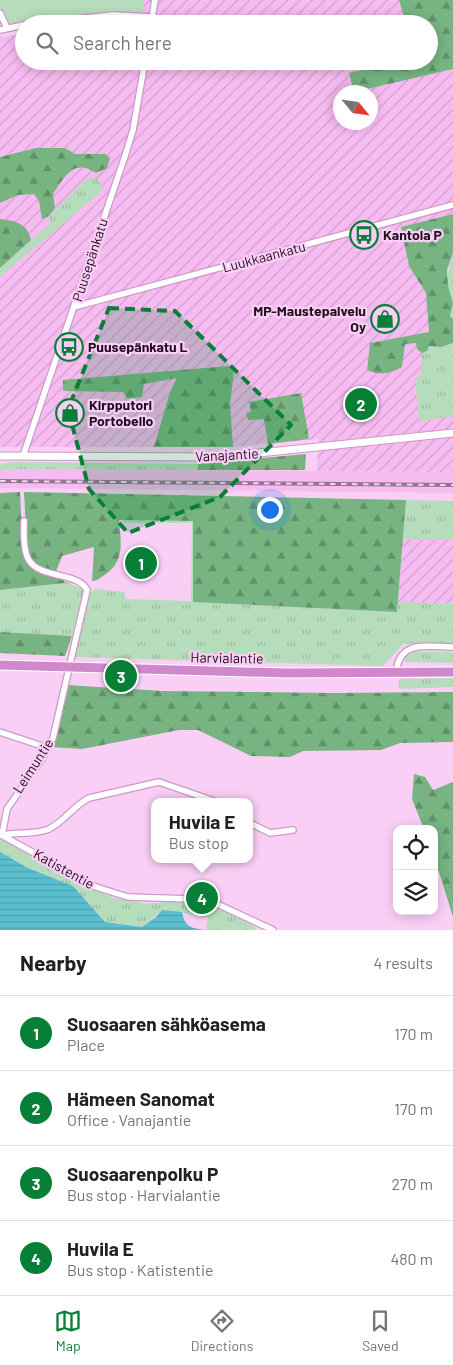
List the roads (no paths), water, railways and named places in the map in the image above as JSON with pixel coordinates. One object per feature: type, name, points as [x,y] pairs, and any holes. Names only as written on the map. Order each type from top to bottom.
[{"type":"highway","name":"Harvialantie","points":[[0,665],[396,673],[453,672]]},
{"type":"street","points":[[152,15],[155,0]]},
{"type":"street","points":[[0,13],[7,28]]},
{"type":"street","points":[[0,30],[15,27]]},
{"type":"street","name":"Puusepänkatu","points":[[23,456],[133,130],[143,70]]},
{"type":"street","name":"Luukkaankatu","points":[[74,308],[453,205]]},
{"type":"street","name":"Vanajantie","points":[[0,456],[220,457],[453,433]]},
{"type":"street","name":"Leimuntie","points":[[1,834],[7,809],[53,738],[67,667],[87,588],[80,583],[45,572],[28,560],[24,521]]},
{"type":"street","points":[[396,673],[399,657],[404,651],[412,648],[453,647]]},
{"type":"street","points":[[0,732],[48,748]]},
{"type":"street","name":"Katistentie","points":[[1,834],[41,832],[56,824],[70,811],[89,798],[152,783],[165,783],[206,798]]},
{"type":"street","points":[[253,824],[270,832],[293,830]]},
{"type":"street","name":"Katistentie","points":[[1,834],[96,887],[128,897],[191,899],[215,903],[273,930]]},
{"type":"railway","points":[[0,481],[453,485]]},
{"type":"place","name":"Kantola P","points":[[364,235]]},
{"type":"place","name":"MP-Maustepalvelu Oy","points":[[385,319]]},
{"type":"place","name":"Puusepänkatu L","points":[[69,347]]},
{"type":"place","name":"Hämeen Sanomat","points":[[361,404]]},
{"type":"place","name":"Kirpputori Portobello","points":[[70,413]]},
{"type":"place","name":"Suosaaren sähköasema","points":[[141,563]]},
{"type":"place","name":"Suosaarenpolku P","points":[[121,676]]},
{"type":"place","name":"Huvila E","points":[[202,898]]}]
